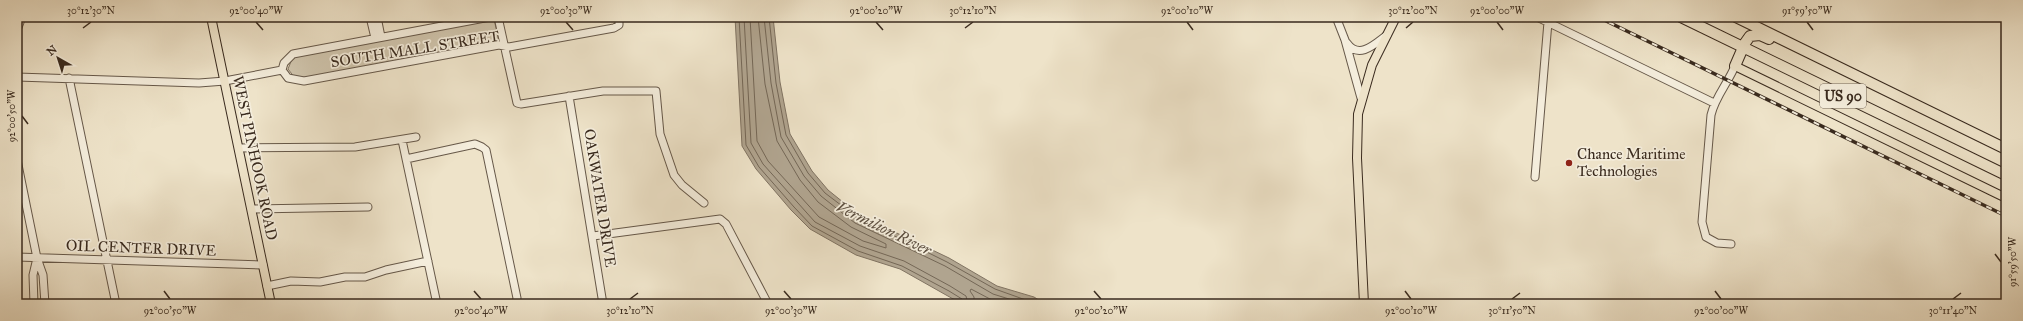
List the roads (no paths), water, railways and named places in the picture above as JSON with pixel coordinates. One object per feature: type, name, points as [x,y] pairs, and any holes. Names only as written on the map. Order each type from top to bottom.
[{"type":"highway","name":"US 90","points":[[1681,17],[2006,175]]},
{"type":"highway","name":"US 90","points":[[1736,17],[2006,149]]},
{"type":"highway","points":[[1735,66],[1747,39],[1753,35],[1783,40]]},
{"type":"highway","points":[[1735,66],[1744,59],[1767,59]]},
{"type":"main road","name":"WEST PINHOOK ROAD","points":[[211,17],[271,304]]},
{"type":"main road","points":[[1364,304],[1356,130],[1361,98],[1372,65],[1396,17]]},
{"type":"main road","points":[[1735,66],[2006,198]]},
{"type":"street","points":[[17,30],[22,17]]},
{"type":"street","points":[[370,17],[378,38]]},
{"type":"street","points":[[377,17],[378,38]]},
{"type":"street","points":[[17,77],[190,84],[225,81],[282,70],[284,63],[293,54],[378,38],[454,20],[490,17]]},
{"type":"street","points":[[498,17],[517,103],[521,104],[602,91],[656,91],[660,134],[674,175],[704,203]]},
{"type":"street","name":"SOUTH MALL STREET","points":[[282,70],[288,78],[304,81],[499,46],[504,47],[614,28],[620,23],[619,17]]},
{"type":"street","points":[[1336,17],[1345,40],[1361,98]]},
{"type":"street","points":[[1537,17],[1714,103]]},
{"type":"street","points":[[1535,177],[1548,22]]},
{"type":"street","points":[[1345,40],[1353,49],[1362,51],[1370,48],[1387,35]]},
{"type":"street","points":[[1731,244],[1717,243],[1706,237],[1702,222],[1711,115],[1714,103],[1726,86],[1735,66]]},
{"type":"street","points":[[69,78],[116,304]]},
{"type":"street","name":"OAKWATER DRIVE","points":[[569,96],[603,304]]},
{"type":"street","points":[[239,148],[355,147],[416,138]]},
{"type":"street","points":[[402,140],[438,304]]},
{"type":"street","points":[[406,159],[471,144],[479,145],[486,150],[517,298],[516,304]]},
{"type":"street","points":[[17,160],[37,258],[43,275],[45,304]]},
{"type":"street","points":[[252,209],[368,207]]},
{"type":"street","points":[[593,236],[720,218],[726,224],[768,302]]},
{"type":"street","name":"OIL CENTER DRIVE","points":[[17,257],[263,266]]},
{"type":"street","points":[[34,304],[33,275],[37,258]]},
{"type":"street","points":[[267,286],[291,281],[320,282],[346,277],[365,277],[386,270],[428,261]]},
{"type":"water","name":"Vermilion River","points":[[735,17],[773,17],[780,82],[790,134],[812,171],[828,190],[859,215],[949,258],[997,286],[1034,297],[1045,304],[962,304],[900,269],[856,255],[810,229],[791,210],[756,169],[742,146]]},
{"type":"railway","points":[[1598,17],[2006,216]]},
{"type":"place","name":"Chance Maritime Technologies","points":[[1569,163]]}]
